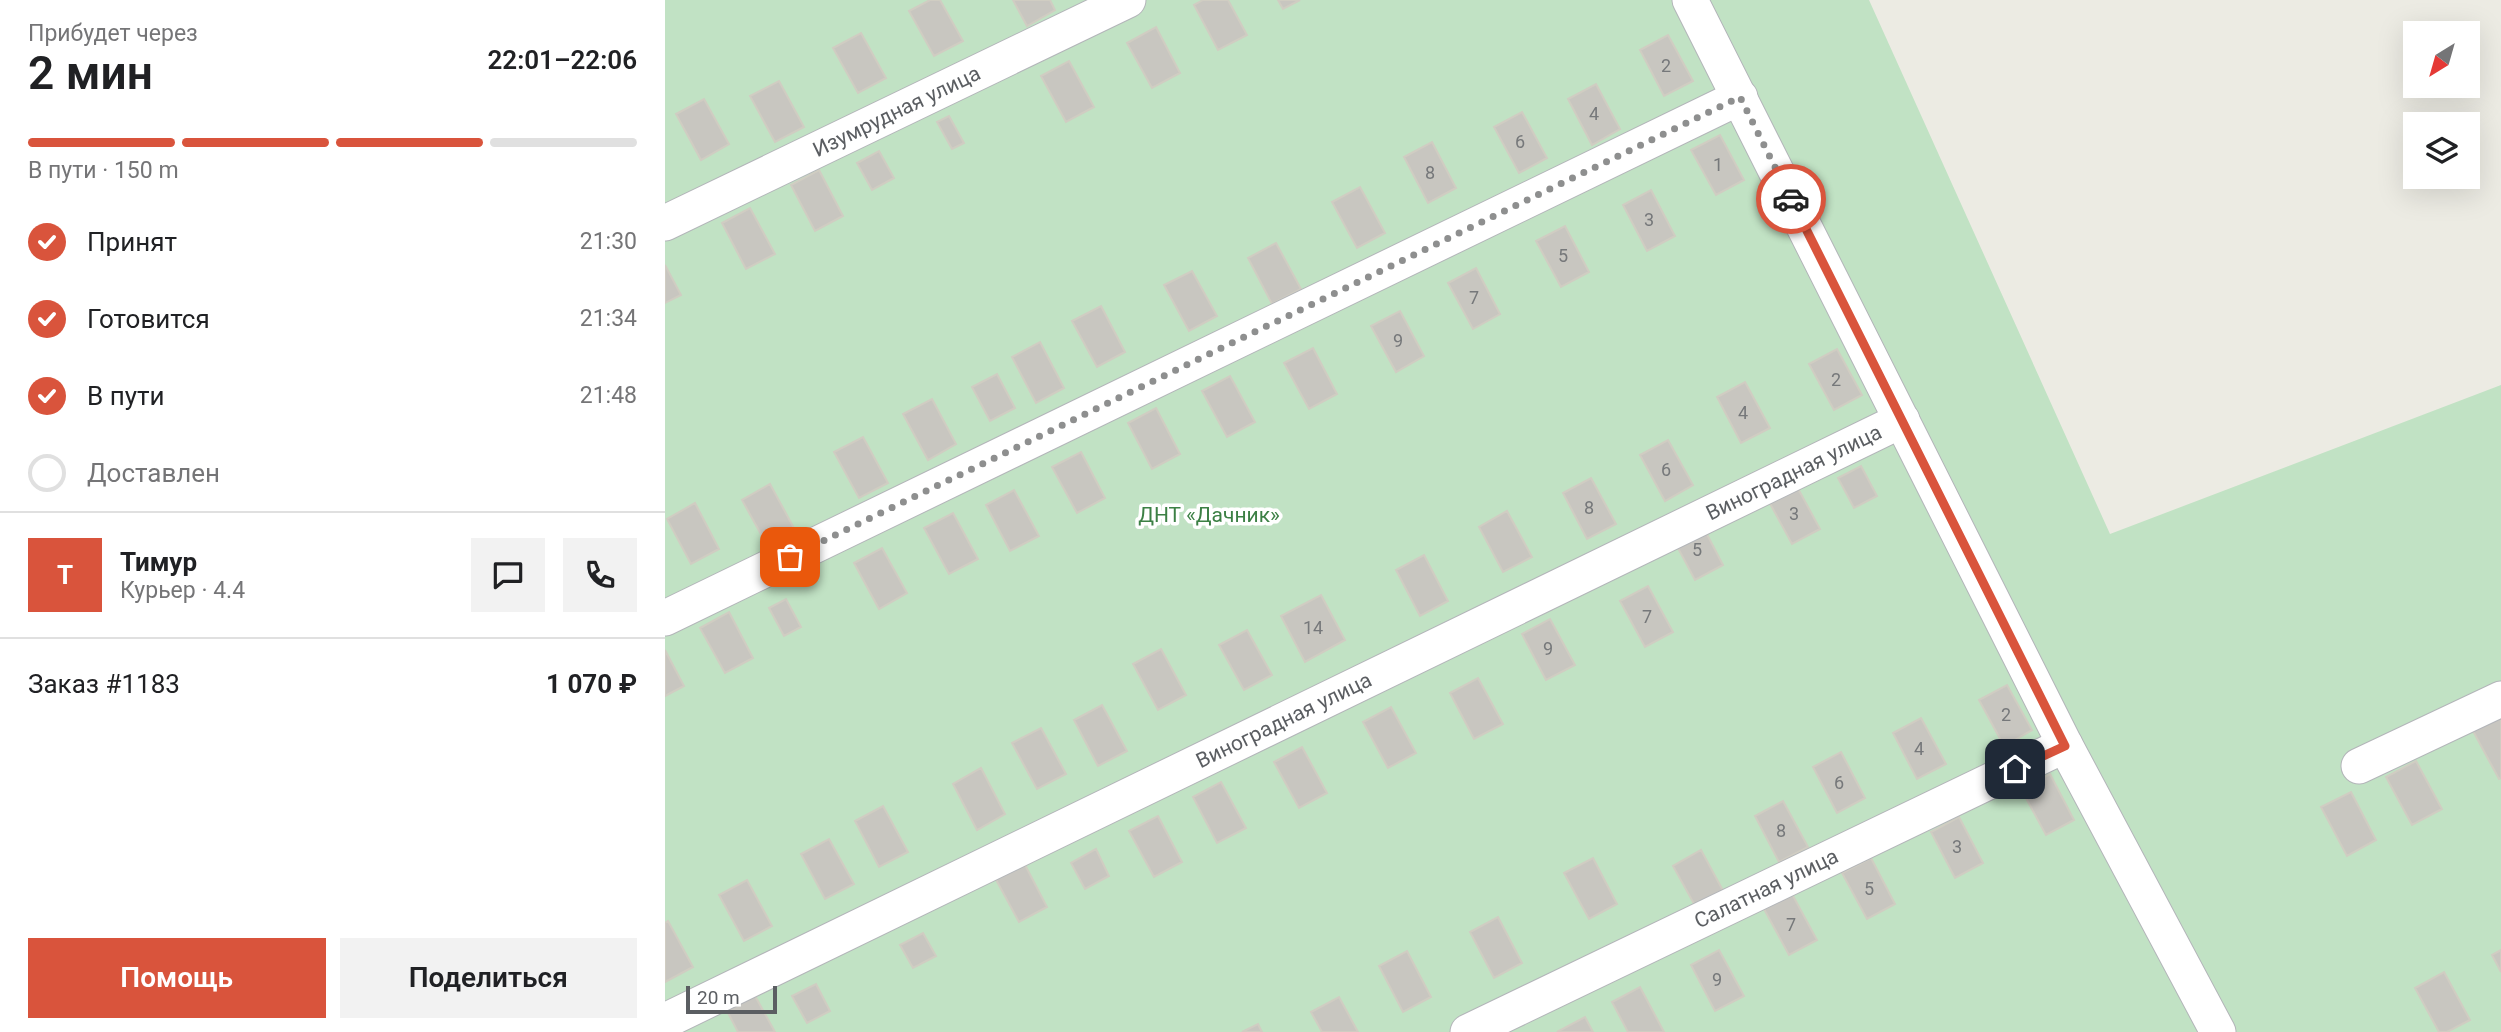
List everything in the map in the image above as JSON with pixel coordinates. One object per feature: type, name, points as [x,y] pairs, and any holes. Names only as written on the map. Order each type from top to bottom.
[{"type":"street","name":"Изумрудная улица","points":[[665,223],[1128,0]]},
{"type":"street","points":[[1690,0],[2065,746],[2218,1032]]},
{"type":"street","points":[[665,618],[1740,97]]},
{"type":"street","name":"Виноградная улица","points":[[665,1021],[1902,420]]},
{"type":"street","points":[[2359,766],[2501,699]]},
{"type":"street","name":"Салатная улица","points":[[1468,1032],[2065,746]]},
{"type":"green space","name":"ДНТ «Дачник»","points":[[665,0],[1869,0],[2110,534],[2501,385],[2501,1032],[665,1032]]},
{"type":"building","points":[[930,0],[940,0],[963,41],[934,56],[909,11]]},
{"type":"building","points":[[1013,0],[1050,0],[1055,10],[1027,26]]},
{"type":"building","points":[[1203,0],[1228,0],[1247,35],[1218,50],[1194,5]]},
{"type":"building","points":[[1278,0],[1300,0],[1283,9]]},
{"type":"building","points":[[1156,27],[1180,73],[1152,88],[1127,43]]},
{"type":"building","points":[[861,33],[886,78],[858,93],[833,48]]},
{"type":"building","points":[[1668,35],[1693,81],[1664,96],[1640,50]]},
{"type":"building","points":[[1069,61],[1094,107],[1066,122],[1041,76]]},
{"type":"building","points":[[779,81],[804,127],[775,142],[750,96]]},
{"type":"building","points":[[1596,84],[1620,129],[1592,145],[1568,99]]},
{"type":"building","points":[[704,99],[729,144],[701,160],[676,114]]},
{"type":"building","points":[[1522,112],[1547,158],[1519,173],[1494,127]]},
{"type":"building","points":[[949,116],[964,143],[952,149],[937,122]]},
{"type":"building","points":[[1720,135],[1744,180],[1716,195],[1691,150]]},
{"type":"building","points":[[1432,142],[1456,188],[1428,203],[1404,157]]},
{"type":"building","points":[[879,151],[894,178],[872,190],[857,163]]},
{"type":"building","points":[[819,170],[843,216],[815,231],[791,185]]},
{"type":"building","points":[[1360,187],[1385,233],[1357,248],[1332,202]]},
{"type":"building","points":[[1651,190],[1675,236],[1647,251],[1623,205]]},
{"type":"building","points":[[750,208],[775,254],[746,269],[722,223]]},
{"type":"building","points":[[1565,226],[1589,272],[1561,287],[1536,241]]},
{"type":"building","points":[[1276,243],[1301,289],[1272,304],[1248,258]]},
{"type":"building","points":[[665,265],[681,295],[665,303]]},
{"type":"building","points":[[1476,268],[1500,314],[1473,329],[1448,283]]},
{"type":"building","points":[[1192,271],[1217,316],[1189,331],[1164,285]]},
{"type":"building","points":[[1101,306],[1125,352],[1097,367],[1072,321]]},
{"type":"building","points":[[1400,311],[1424,356],[1396,372],[1371,326]]},
{"type":"building","points":[[1040,342],[1064,388],[1036,403],[1012,357]]},
{"type":"building","points":[[1313,348],[1337,394],[1309,409],[1284,363]]},
{"type":"building","points":[[1837,349],[1862,395],[1834,410],[1809,364]]},
{"type":"building","points":[[997,374],[1015,408],[990,421],[972,387]]},
{"type":"building","points":[[1230,376],[1255,422],[1227,437],[1202,391]]},
{"type":"building","points":[[1745,382],[1770,428],[1741,443],[1717,397]]},
{"type":"building","points":[[932,399],[956,444],[928,460],[903,414]]},
{"type":"building","points":[[1156,408],[1180,454],[1152,469],[1128,423]]},
{"type":"building","points":[[863,437],[888,483],[859,498],[834,452]]},
{"type":"building","points":[[1668,440],[1693,485],[1665,501],[1640,455]]},
{"type":"building","points":[[1081,452],[1105,498],[1077,513],[1052,467]]},
{"type":"building","points":[[1861,466],[1877,496],[1854,508],[1838,478]]},
{"type":"building","points":[[1591,478],[1616,524],[1587,539],[1563,493]]},
{"type":"building","points":[[1795,483],[1820,529],[1792,544],[1767,498]]},
{"type":"building","points":[[770,484],[795,530],[767,545],[742,500]]},
{"type":"building","points":[[1014,490],[1039,536],[1010,551],[986,505]]},
{"type":"building","points":[[695,503],[719,549],[691,564],[667,519]]},
{"type":"building","points":[[1507,511],[1532,557],[1503,572],[1479,527]]},
{"type":"building","points":[[953,513],[978,559],[949,574],[924,528]]},
{"type":"building","points":[[1699,519],[1723,565],[1695,580],[1671,535]]},
{"type":"building","points":[[882,548],[907,593],[879,609],[854,563]]},
{"type":"building","points":[[1424,555],[1448,601],[1420,616],[1396,570]]},
{"type":"building","points":[[1648,586],[1673,632],[1645,647],[1620,601]]},
{"type":"building","points":[[1321,595],[1345,640],[1305,662],[1281,616]]},
{"type":"building","points":[[786,599],[801,627],[784,636],[769,608]]},
{"type":"building","points":[[729,612],[753,658],[725,673],[700,628]]},
{"type":"building","points":[[1550,619],[1575,665],[1546,680],[1522,634]]},
{"type":"building","points":[[1247,630],[1272,675],[1244,690],[1219,645]]},
{"type":"building","points":[[1161,649],[1186,695],[1158,710],[1133,664]]},
{"type":"building","points":[[665,650],[684,686],[665,696]]},
{"type":"building","points":[[1478,678],[1503,724],[1474,739],[1450,693]]},
{"type":"building","points":[[2007,685],[2032,730],[2004,746],[1979,700]]},
{"type":"building","points":[[1102,705],[1127,751],[1098,766],[1074,720]]},
{"type":"building","points":[[1391,707],[1416,753],[1388,768],[1363,722]]},
{"type":"building","points":[[2501,717],[2501,778],[2499,779],[2473,731]]},
{"type":"building","points":[[1921,718],[1946,764],[1917,779],[1893,733]]},
{"type":"building","points":[[1041,728],[1066,774],[1037,789],[1012,743]]},
{"type":"building","points":[[1302,747],[1327,793],[1299,808],[1274,762]]},
{"type":"building","points":[[1841,752],[1865,798],[1837,813],[1813,767]]},
{"type":"building","points":[[2416,761],[2442,809],[2412,825],[2386,777]]},
{"type":"building","points":[[981,768],[1005,814],[977,830],[953,784]]},
{"type":"building","points":[[2050,774],[2074,820],[2046,835],[2021,789]]},
{"type":"building","points":[[1221,782],[1246,828],[1217,843],[1193,797]]},
{"type":"building","points":[[2351,792],[2376,840],[2347,856],[2321,807]]},
{"type":"building","points":[[1783,801],[1808,847],[1779,862],[1755,816]]},
{"type":"building","points":[[883,806],[908,852],[879,867],[855,821]]},
{"type":"building","points":[[1158,816],[1182,862],[1154,877],[1129,831]]},
{"type":"building","points":[[1959,817],[1983,863],[1955,878],[1931,832]]},
{"type":"building","points":[[829,839],[854,884],[825,899],[801,854]]},
{"type":"building","points":[[1096,849],[1109,876],[1085,889],[1071,863]]},
{"type":"building","points":[[1701,850],[1726,896],[1698,911],[1673,866]]},
{"type":"building","points":[[1593,858],[1617,904],[1589,919],[1564,873]]},
{"type":"building","points":[[1871,858],[1895,904],[1867,919],[1842,873]]},
{"type":"building","points":[[1023,861],[1047,907],[1019,922],[994,876]]},
{"type":"building","points":[[747,880],[772,926],[744,941],[719,895]]},
{"type":"building","points":[[1792,894],[1817,940],[1789,955],[1764,909]]},
{"type":"building","points":[[1498,917],[1522,963],[1494,978],[1470,932]]},
{"type":"building","points":[[668,921],[693,967],[665,982],[665,923]]},
{"type":"building","points":[[923,933],[936,956],[913,968],[900,945]]},
{"type":"building","points":[[1719,950],[1744,996],[1715,1011],[1691,965]]},
{"type":"building","points":[[2501,950],[2501,972],[2492,955]]},
{"type":"building","points":[[1407,951],[1431,997],[1403,1012],[1379,966]]},
{"type":"building","points":[[2444,972],[2470,1020],[2447,1032],[2439,1032],[2415,988]]},
{"type":"building","points":[[816,984],[830,1011],[807,1023],[792,996]]},
{"type":"building","points":[[1640,987],[1664,1032],[1628,1032],[1612,1002]]},
{"type":"building","points":[[754,994],[775,1032],[738,1032],[726,1009]]},
{"type":"building","points":[[1339,997],[1358,1032],[1322,1032],[1311,1012]]},
{"type":"building","points":[[1585,1017],[1593,1032],[1557,1032]]},
{"type":"building","points":[[1258,1024],[1262,1032],[1242,1032]]},
{"type":"way so far","points":[[790,557],[1740,97],[1791,199]]},
{"type":"route","points":[[1791,199],[2065,746],[2015,769]]}]
